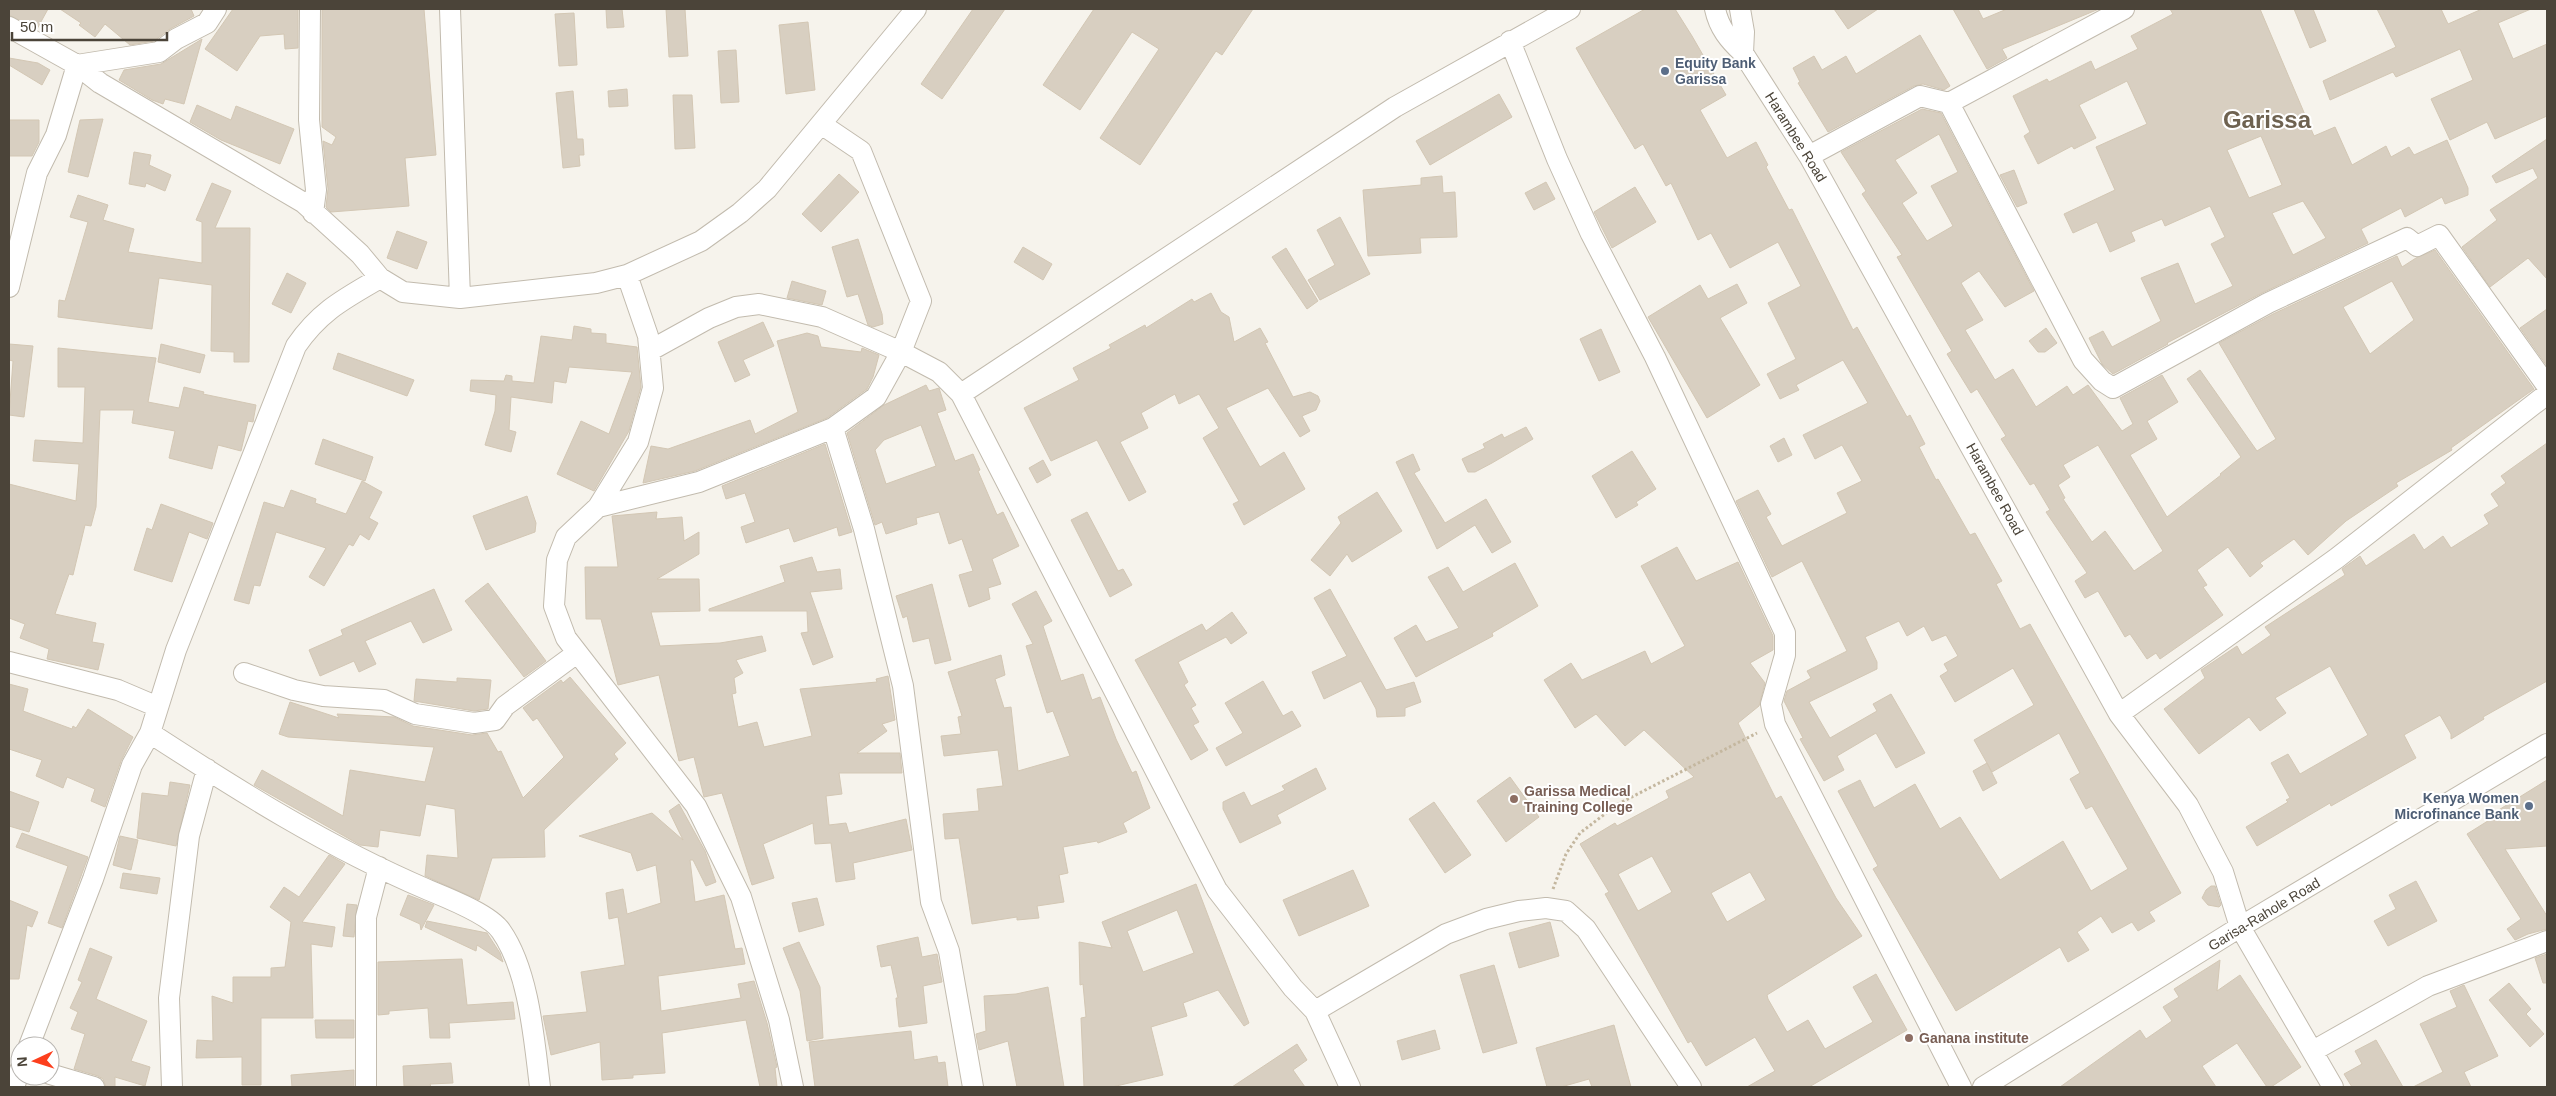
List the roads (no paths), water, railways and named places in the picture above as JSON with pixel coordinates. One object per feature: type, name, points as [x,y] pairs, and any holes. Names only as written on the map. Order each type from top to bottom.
[{"type":"street","points":[[77,65],[159,52],[176,39],[207,23],[216,9]]},
{"type":"street","points":[[310,9],[309,120],[316,190],[314,213]]},
{"type":"street","points":[[450,9],[460,298]]},
{"type":"street","points":[[9,27],[77,65],[100,83],[304,203],[360,254],[380,278],[403,292],[460,298],[596,283],[627,275],[701,241],[740,213],[767,189],[916,9]]},
{"type":"street","points":[[961,394],[1395,107],[1570,9]]},
{"type":"street","name":"Harambee Road","points":[[1715,9],[1718,23],[1731,42],[1743,53],[1809,156],[2119,714],[2188,805],[2223,872],[2240,927],[2333,1087]]},
{"type":"street","points":[[1740,9],[1744,32],[1743,53]]},
{"type":"street","points":[[1809,156],[1920,96],[1949,102],[2124,9]]},
{"type":"street","points":[[1510,41],[1557,159],[1591,234],[1655,357],[1763,581],[1785,633],[1785,655],[1771,704],[1775,724],[1961,1087]]},
{"type":"street","points":[[9,286],[37,173],[56,134],[77,65]]},
{"type":"street","points":[[1949,102],[2083,360],[2102,381],[2113,388],[2277,299],[2408,238],[2417,246],[2439,235],[2547,386]]},
{"type":"street","points":[[598,507],[700,482],[833,428],[876,397],[902,352],[921,301],[861,151],[821,124]]},
{"type":"street","points":[[627,275],[651,350],[653,388],[638,442],[598,507],[566,537],[557,560],[554,606],[566,638],[700,814],[741,897],[779,1020],[793,1087]]},
{"type":"street","points":[[33,1036],[93,880],[132,765],[150,733],[176,650],[296,346],[311,325],[328,309],[380,278]]},
{"type":"street","points":[[651,350],[718,314],[736,307],[758,304],[822,317],[902,352],[939,372],[961,394],[1217,890],[1293,988],[1315,1011],[1350,1087]]},
{"type":"street","points":[[2119,714],[2337,558],[2547,394]]},
{"type":"street","points":[[833,428],[864,529],[903,686],[931,902],[949,952],[974,1087]]},
{"type":"street","points":[[244,673],[303,692],[322,696],[384,700],[415,714],[474,723],[495,720],[505,706],[577,652]]},
{"type":"street","points":[[9,662],[118,690],[158,707]]},
{"type":"street","points":[[150,733],[287,820],[379,867],[466,906],[500,929],[514,954],[522,981],[540,1087]]},
{"type":"street","name":"Garisa-Rahole Road","points":[[1983,1087],[2240,927],[2547,744]]},
{"type":"street","points":[[172,1087],[169,998],[189,836],[207,769]]},
{"type":"street","points":[[366,1087],[364,974],[366,917],[379,867]]},
{"type":"street","points":[[1315,1011],[1446,934],[1520,910],[1546,908],[1566,911],[1586,929],[1692,1087]]},
{"type":"street","points":[[2313,1051],[2428,986],[2547,941]]},
{"type":"street","points":[[60,1077],[94,1087]]},
{"type":"place","name":"Equity Bank Garissa","points":[[1665,71]]},
{"type":"place","name":"Garissa Medical Training College","points":[[1514,799]]},
{"type":"place","name":"Kenya Women Microfinance Bank","points":[[2529,806]]},
{"type":"place","name":"Ganana institute","points":[[1909,1038]]},
{"type":"district","name":"Garissa","points":[[2267,119]]}]
